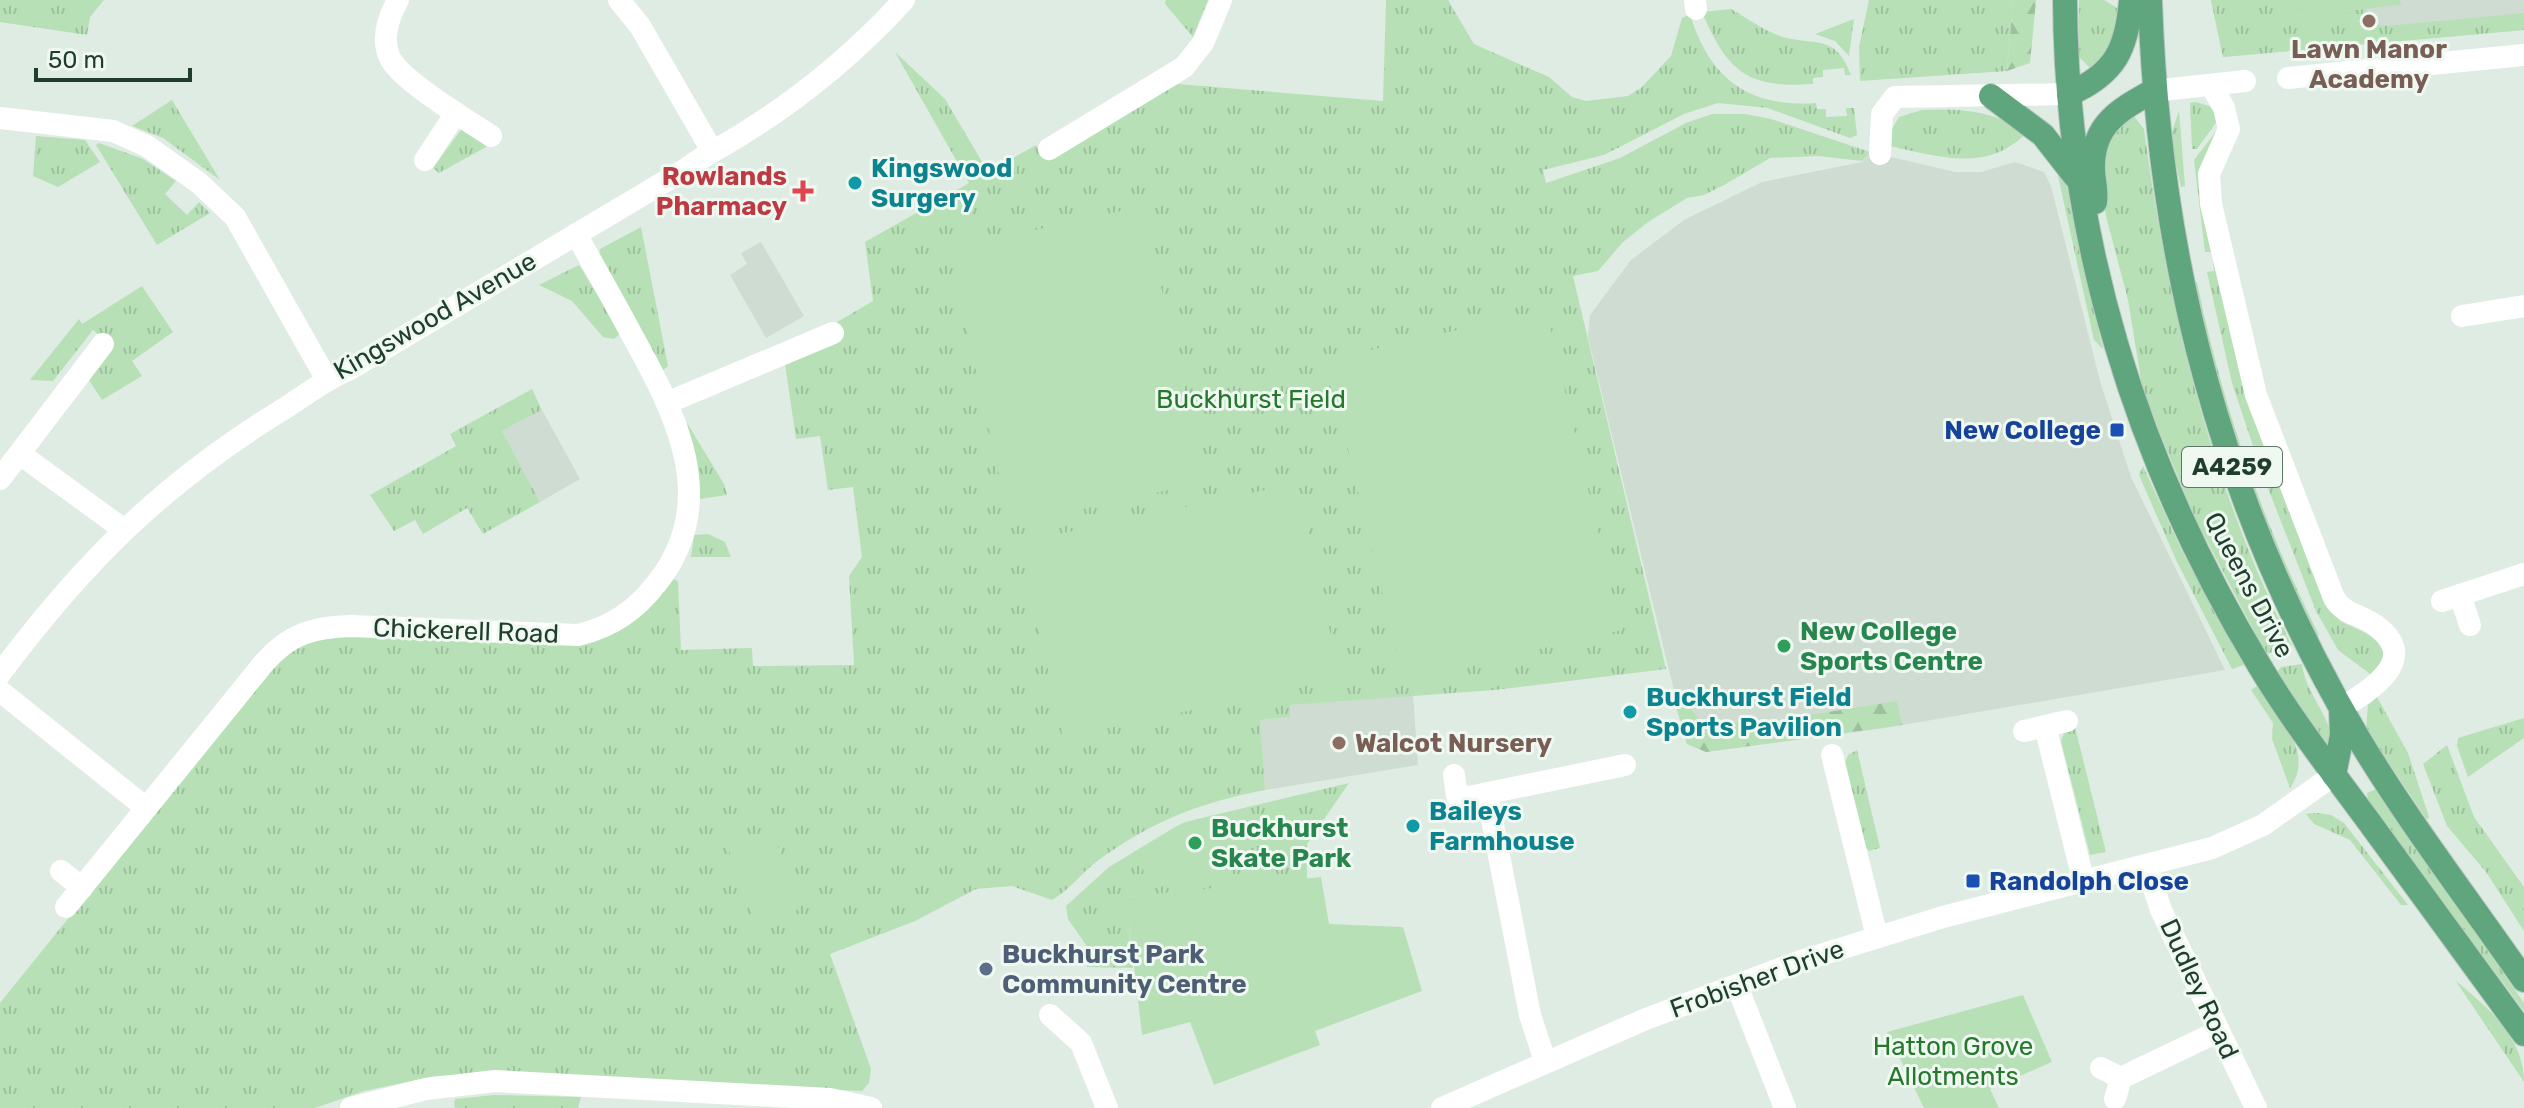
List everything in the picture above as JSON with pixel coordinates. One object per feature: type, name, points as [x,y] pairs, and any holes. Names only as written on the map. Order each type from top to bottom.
[{"type":"main road","name":"Queens Drive","points":[[2065,0],[2077,182],[2089,244],[2134,401],[2184,525],[2260,667],[2334,775],[2524,1034]]},
{"type":"main road","points":[[2069,94],[2100,78],[2112,65],[2129,27],[2131,0]]},
{"type":"main road","name":"Queens Drive","points":[[2150,0],[2153,91],[2168,221],[2214,410],[2241,494],[2271,570],[2341,708],[2385,779],[2524,980]]},
{"type":"main road","points":[[2069,94],[2153,91]]},
{"type":"main road","points":[[2089,244],[2096,194],[2093,164],[2100,132],[2113,114],[2153,91]]},
{"type":"main road","points":[[1991,96],[2043,135],[2071,168],[2077,182]]},
{"type":"main road","points":[[2341,708],[2342,735],[2334,775],[2385,779]]},
{"type":"street","points":[[398,0],[387,29],[392,60],[456,113],[491,136]]},
{"type":"street","points":[[619,0],[640,26],[711,149]]},
{"type":"street","name":"Kingswood Avenue","points":[[0,674],[64,592],[123,529],[203,462],[326,378],[350,369],[686,169],[711,149],[742,135],[796,97],[904,0]]},
{"type":"street","points":[[1049,149],[1184,67],[1203,43],[1221,0]]},
{"type":"street","points":[[2288,78],[2524,55]]},
{"type":"street","points":[[2153,91],[2245,81]]},
{"type":"street","points":[[2211,85],[2229,129],[2209,174],[2211,204],[2256,395],[2334,598],[2341,608],[2376,625],[2392,649],[2388,675],[2341,708]]},
{"type":"street","points":[[1880,154],[1882,114],[1895,97],[2069,94]]},
{"type":"street","points":[[425,160],[456,113]]},
{"type":"street","points":[[0,118],[113,131],[147,146],[199,183],[235,217],[326,378]]},
{"type":"street","name":"Chickerell Road","points":[[66,907],[276,649],[296,635],[318,628],[351,626],[578,635],[602,629],[640,603],[673,560],[690,502],[684,451],[669,402],[576,234]]},
{"type":"street","points":[[2462,316],[2524,306]]},
{"type":"street","points":[[669,402],[833,333]]},
{"type":"street","points":[[0,479],[103,344]]},
{"type":"street","points":[[20,454],[123,529]]},
{"type":"street","points":[[2470,625],[2451,598],[2524,574]]},
{"type":"street","points":[[0,691],[146,808]]},
{"type":"street","points":[[2045,726],[2084,883]]},
{"type":"street","points":[[1832,755],[1877,937]]},
{"type":"street","points":[[1454,775],[1458,796],[1487,794],[1625,765]]},
{"type":"street","name":"Frobisher Drive","points":[[1442,1108],[1545,1061],[1717,991],[1801,961],[1877,937],[2147,868],[2235,839],[2263,825],[2334,775]]},
{"type":"street","points":[[1487,794],[1530,1015],[1545,1061]]},
{"type":"street","name":"Dudley Road","points":[[2147,868],[2161,910],[2256,1108]]},
{"type":"street","points":[[61,871],[82,888]]},
{"type":"street","points":[[1737,986],[1785,1108]]},
{"type":"street","points":[[1050,1015],[1073,1033],[1084,1047],[1107,1108]]},
{"type":"street","points":[[2112,1082],[2219,1031]]},
{"type":"street","points":[[351,1108],[443,1086],[512,1081],[830,1099],[871,1108]]},
{"type":"shaded area","name":"Lawn Manor Academy","points":[[2211,0],[2524,0],[2524,30],[2223,57]]},
{"type":"shaded area","points":[[1870,152],[1955,172],[1981,172],[2015,162],[2044,172],[2051,186],[2100,381],[2131,477],[2225,670],[1879,729],[1706,752],[1687,744],[1588,337],[1590,315],[1631,260],[1684,220],[1762,182],[1862,162]]},
{"type":"shaded area","points":[[761,242],[804,316],[766,338],[730,275],[747,264],[741,253]]},
{"type":"shaded area","points":[[542,410],[580,479],[540,502],[502,431]]},
{"type":"shaded area","name":"Walcot Nursery","points":[[1413,694],[1418,765],[1265,790],[1259,720],[1290,717],[1289,705]]},
{"type":"green space","points":[[0,0],[104,0],[90,17],[87,35],[0,22]]},
{"type":"green space","points":[[1166,0],[1208,0],[1193,37],[1165,4]]},
{"type":"green space","name":"Buckhurst Field","points":[[1386,0],[1448,0],[1474,44],[1549,77],[1572,97],[1586,101],[1628,96],[1641,88],[1671,56],[1682,18],[1690,14],[1708,56],[1720,72],[1751,94],[1770,100],[1816,103],[1817,109],[1826,109],[1826,117],[1847,116],[1846,108],[1854,108],[1857,135],[1850,138],[1768,108],[1718,103],[1684,114],[1604,155],[1543,170],[1546,183],[1620,158],[1686,123],[1712,114],[1745,114],[1771,119],[1870,152],[1862,161],[1818,156],[1770,158],[1704,195],[1687,198],[1648,222],[1623,242],[1598,271],[1573,276],[1666,669],[1495,690],[1290,705],[1290,717],[1260,720],[1265,790],[1198,807],[1159,823],[1100,859],[1052,900],[1012,886],[976,889],[915,921],[830,954],[871,1069],[869,1083],[862,1091],[504,1074],[435,1076],[364,1091],[315,1108],[0,1108],[0,1003],[267,672],[302,643],[334,635],[569,642],[667,586],[673,578],[678,582],[681,650],[752,648],[753,666],[854,665],[849,576],[862,557],[853,487],[828,490],[820,436],[796,439],[785,364],[840,337],[837,322],[873,301],[865,242],[969,183],[895,52],[945,99],[988,172],[1036,145],[1048,161],[1178,84],[1383,101]]},
{"type":"green space","points":[[1869,0],[2013,0],[2007,71],[1860,81],[1859,47]]},
{"type":"green space","points":[[2013,0],[2036,0],[2030,63],[2007,71]]},
{"type":"green space","points":[[2079,0],[2104,0],[2124,12],[2109,54],[2091,69],[2078,56]]},
{"type":"green space","name":"Lawn Manor Academy","points":[[2211,0],[2273,0],[2276,18],[2365,9],[2373,24],[2387,26],[2524,13],[2524,30],[2223,57]]},
{"type":"green space","points":[[2273,0],[2400,0],[2401,5],[2275,18]]},
{"type":"green space","points":[[1731,9],[1780,36],[1830,47],[1845,61],[1851,75],[1845,75],[1844,68],[1823,70],[1823,77],[1813,78],[1813,84],[1790,85],[1755,79],[1742,72],[1721,49],[1702,12]]},
{"type":"green space","points":[[1854,19],[1849,56],[1835,41],[1815,34]]},
{"type":"green space","points":[[172,100],[220,180],[163,138],[132,126]]},
{"type":"green space","points":[[2190,103],[2215,108],[2220,117],[2197,149],[2192,149]]},
{"type":"green space","points":[[1922,110],[1977,112],[2002,119],[2027,132],[2012,145],[1980,157],[1945,157],[1890,146],[1891,131],[1899,117]]},
{"type":"green space","points":[[2179,111],[2185,186],[2181,187],[2170,137]]},
{"type":"green space","points":[[2133,115],[2144,129],[2180,329],[2215,458],[2263,585],[2292,646],[2266,654],[2195,518],[2143,392],[2128,300],[2106,216],[2100,159],[2124,116]]},
{"type":"green space","points":[[2221,125],[2205,199],[2333,607],[2340,621],[2368,634],[2382,649],[2386,657],[2377,679],[2338,650],[2316,611],[2262,473],[2232,383],[2207,272],[2214,271],[2212,252],[2205,252],[2194,160]]},
{"type":"green space","points":[[463,127],[488,146],[439,173],[433,168]]},
{"type":"green space","points":[[36,136],[85,140],[100,162],[58,187],[33,176]]},
{"type":"green space","points":[[99,143],[143,159],[176,181],[165,194],[187,215],[199,202],[210,213],[157,245],[96,145]]},
{"type":"green space","points":[[2056,167],[2064,174],[2103,349],[2094,340]]},
{"type":"green space","points":[[1143,206],[1205,482],[1010,525],[949,249]]},
{"type":"green space","points":[[641,227],[668,366],[663,370],[599,257],[600,249]]},
{"type":"green space","points":[[579,265],[621,333],[614,339],[603,337],[572,301],[539,285]]},
{"type":"green space","points":[[2197,282],[2219,373],[2246,463],[2280,550],[2319,635],[2316,637],[2295,596],[2230,429],[2194,283]]},
{"type":"green space","points":[[142,286],[173,332],[132,361],[142,376],[102,400],[87,377],[111,346],[93,330],[53,381],[30,380],[79,319],[82,324]]},
{"type":"green space","points":[[1546,310],[1621,630],[1403,681],[1327,360]]},
{"type":"green space","points":[[532,389],[542,410],[502,431],[540,502],[483,534],[467,508],[423,534],[415,520],[394,531],[370,495],[456,446],[450,434]]},
{"type":"green space","points":[[687,423],[724,484],[727,495],[700,499]]},
{"type":"green space","points":[[2143,466],[2182,551],[2244,665],[2232,669],[2177,562],[2139,475]]},
{"type":"green space","points":[[1298,483],[1340,678],[1063,738],[1021,542]]},
{"type":"green space","points":[[708,534],[725,542],[731,557],[691,557],[694,535]]},
{"type":"green space","points":[[2302,664],[2308,685],[2331,732],[2332,742],[2328,744],[2321,740],[2277,672],[2281,667]]},
{"type":"green space","points":[[2257,686],[2283,721],[2296,747],[2299,761],[2290,788],[2272,739],[2273,723],[2251,690]]},
{"type":"green space","points":[[1673,697],[1687,701],[1698,719],[1706,725],[1784,719],[1897,701],[1902,725],[1706,752],[1687,744]]},
{"type":"green space","points":[[2377,697],[2408,753],[2429,817],[2427,820],[2366,729],[2368,705]]},
{"type":"green space","points":[[2524,718],[2524,738],[2468,777],[2457,746],[2458,738]]},
{"type":"green space","points":[[2075,727],[2106,852],[2090,855],[2061,741],[2064,733]]},
{"type":"green space","points":[[2447,745],[2474,817],[2524,887],[2524,931],[2486,872],[2447,826],[2423,764]]},
{"type":"green space","points":[[1857,750],[1880,848],[1869,851],[1865,847],[1844,766],[1848,755]]},
{"type":"green space","points":[[1349,783],[1307,844],[1307,880],[1127,897],[1133,968],[1087,967],[1086,945],[1068,919],[1066,906],[1109,867],[1175,827],[1178,832],[1189,828],[1185,822]]},
{"type":"green space","points":[[2376,789],[2524,1003],[2524,1011],[2368,801],[2367,793]]},
{"type":"green space","points":[[2306,814],[2331,815],[2344,823],[2408,905],[2401,905],[2350,840],[2314,824]]},
{"type":"green space","name":"Buckhurst Skate Park","points":[[1228,815],[1233,879],[1147,888],[1140,854],[1178,832],[1175,827],[1185,822],[1189,828]]},
{"type":"green space","points":[[772,829],[800,909],[755,924],[727,845]]},
{"type":"green space","points":[[1321,877],[1329,924],[1403,927],[1422,991],[1315,1031],[1320,1045],[1214,1085],[1190,1022],[1142,1035],[1126,897]]},
{"type":"green space","points":[[2455,980],[2491,1012],[2511,1037],[2518,1051],[2524,1082]]},
{"type":"green space","name":"Hatton Grove Allotments","points":[[2023,995],[2052,1062],[1990,1089],[1999,1108],[1924,1108],[1887,1032]]},
{"type":"green space","points":[[494,1095],[581,1097],[578,1108],[455,1108],[455,1099]]},
{"type":"place","name":"Lawn Manor Academy","points":[[2369,21]]},
{"type":"place","name":"Kingswood Surgery","points":[[855,183]]},
{"type":"place","name":"Rowlands Pharmacy","points":[[803,191]]},
{"type":"place","name":"New College","points":[[2117,430]]},
{"type":"place","name":"New College Sports Centre","points":[[1784,646]]},
{"type":"place","name":"Buckhurst Field Sports Pavilion","points":[[1630,712]]},
{"type":"place","name":"Walcot Nursery","points":[[1339,743]]},
{"type":"place","name":"Baileys Farmhouse","points":[[1413,826]]},
{"type":"place","name":"Buckhurst Skate Park","points":[[1195,843]]},
{"type":"place","name":"Randolph Close","points":[[1973,881]]},
{"type":"place","name":"Buckhurst Park Community Centre","points":[[986,969]]}]
